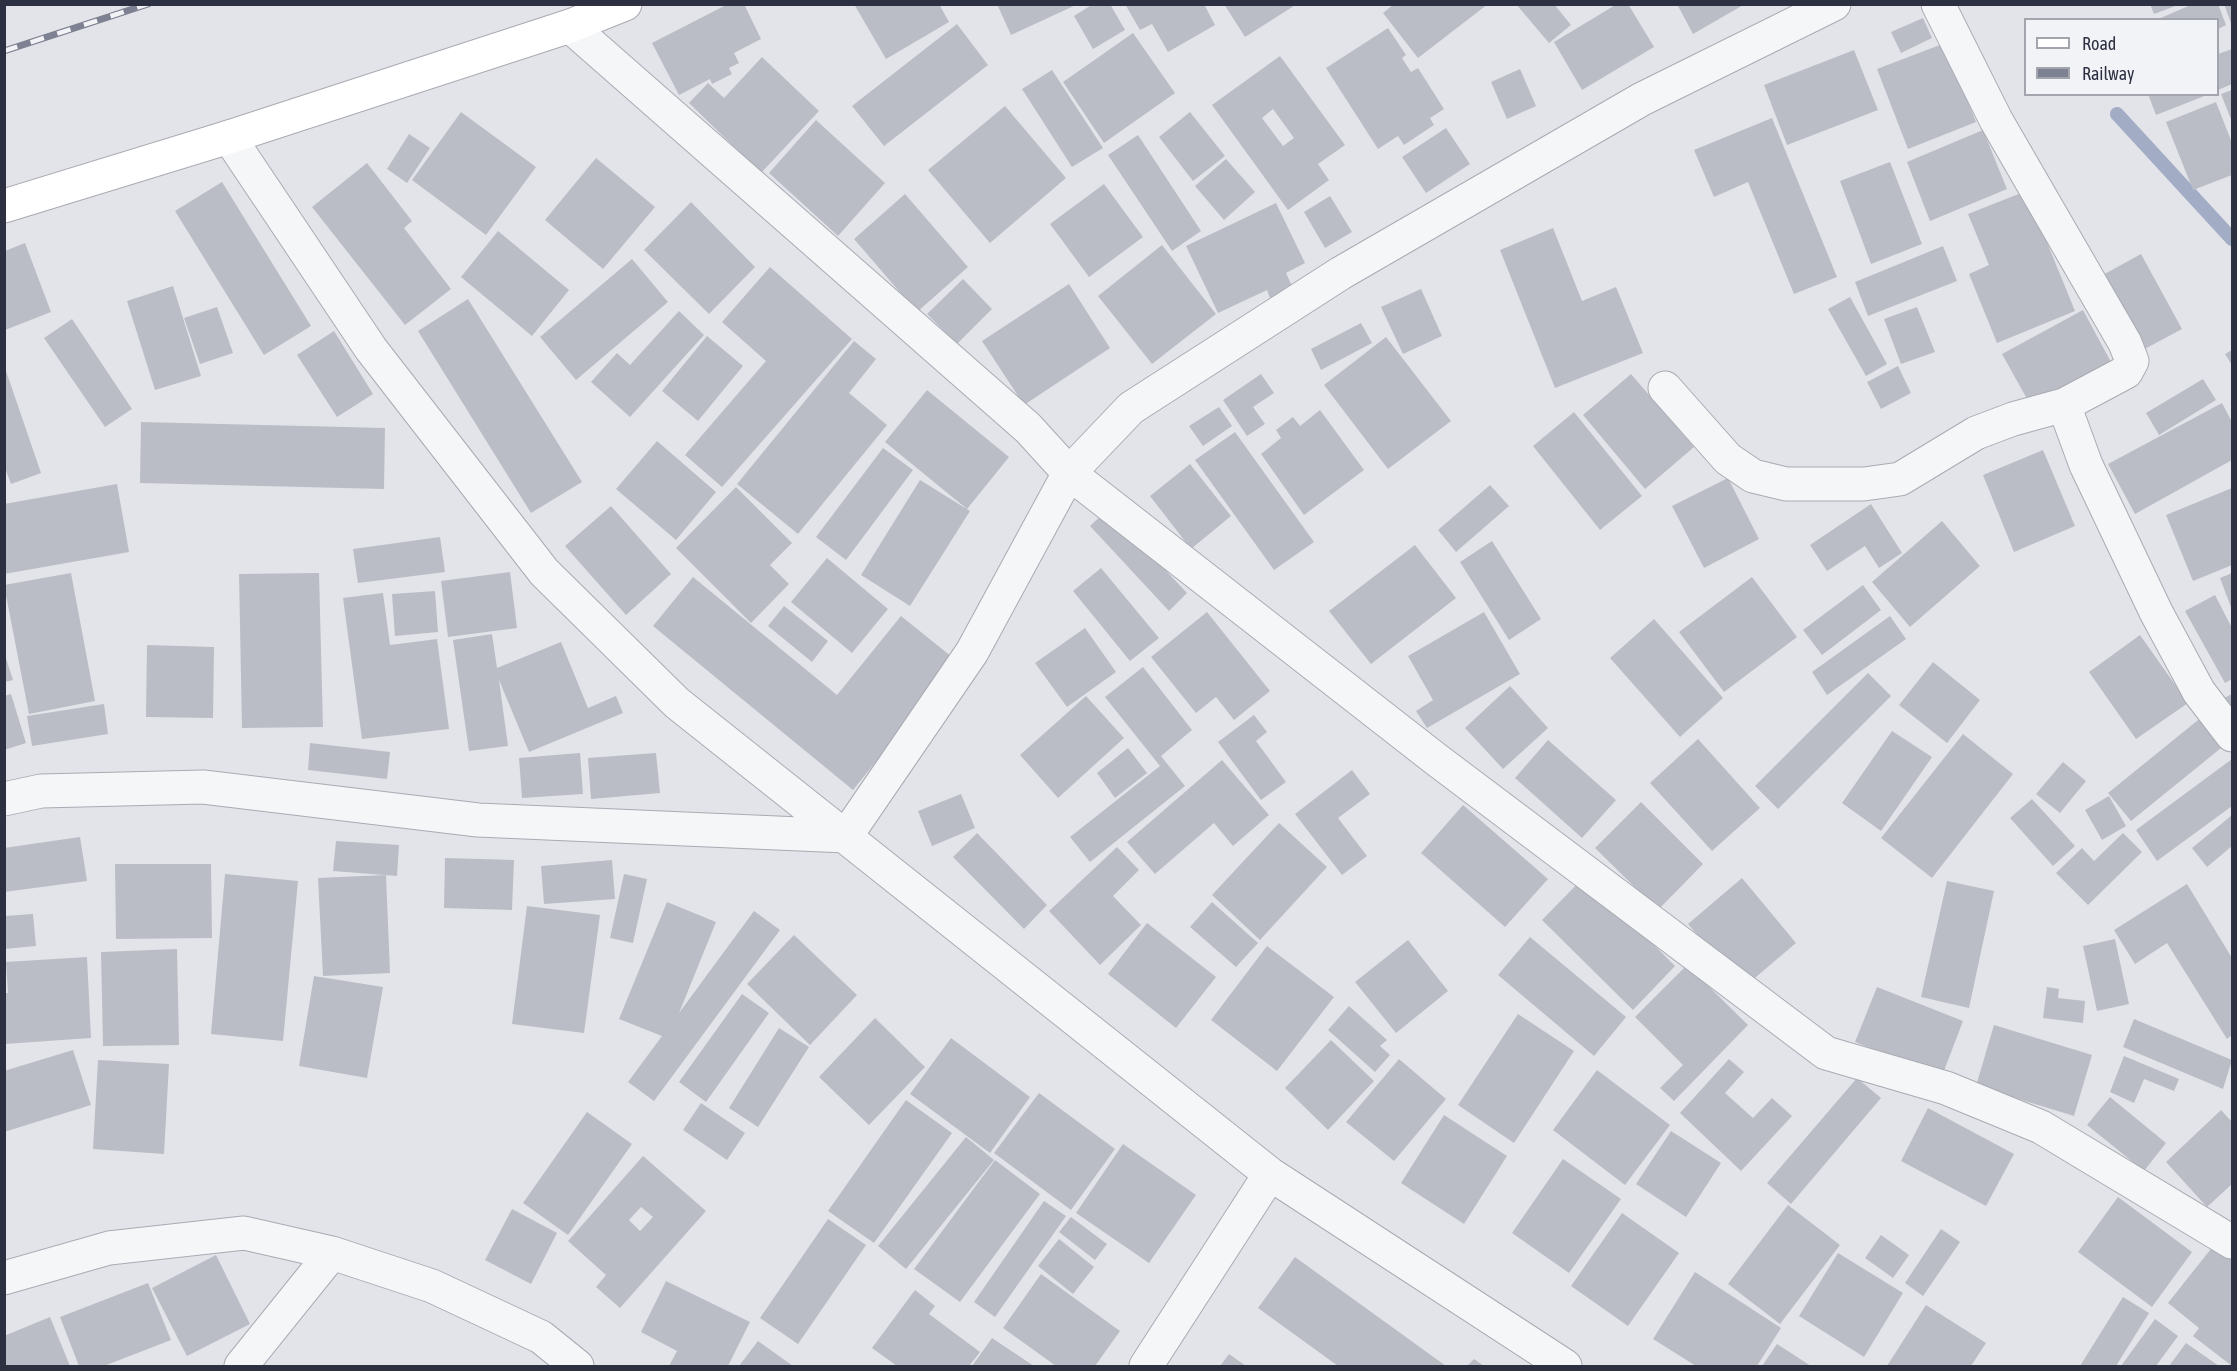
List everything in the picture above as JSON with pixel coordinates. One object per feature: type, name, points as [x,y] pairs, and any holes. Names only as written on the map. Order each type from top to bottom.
[{"type":"main road","points":[[4,206],[229,137],[570,26],[625,4]]},
{"type":"street","points":[[846,836],[972,652],[1069,473],[1131,408],[1341,273],[1642,99],[1834,4]]},
{"type":"street","points":[[1665,388],[1728,459],[1753,476],[1786,484],[1864,483],[1900,479],[1976,433],[2013,419],[2064,405],[2126,372],[2132,361],[2125,343],[1996,120],[1938,4]]},
{"type":"street","points":[[570,26],[1028,428],[1069,473],[1437,760],[1826,1053],[1946,1088],[2041,1127],[2232,1242]]},
{"type":"street","points":[[229,137],[371,349],[544,572],[677,703],[1270,1174],[1565,1366]]},
{"type":"street","points":[[2064,405],[2086,465],[2156,612],[2199,692],[2232,735]]},
{"type":"street","points":[[4,799],[41,791],[202,787],[478,820],[846,836]]},
{"type":"street","points":[[1146,1366],[1270,1174]]},
{"type":"street","points":[[4,1278],[109,1248],[244,1233],[332,1253],[432,1286],[541,1337],[577,1366]]},
{"type":"street","points":[[241,1366],[332,1253]]},
{"type":"building","points":[[728,4],[744,4],[761,39],[734,53],[739,63],[729,68],[732,74],[712,84],[710,79],[679,95],[652,43]]},
{"type":"building","points":[[854,4],[939,4],[949,22],[886,59]]},
{"type":"building","points":[[997,4],[1078,4],[1011,35]]},
{"type":"building","points":[[1093,4],[1110,4],[1125,30],[1093,49],[1074,16]]},
{"type":"building","points":[[1125,4],[1204,4],[1215,25],[1168,52],[1152,24],[1140,30]]},
{"type":"building","points":[[1224,4],[1297,4],[1245,37]]},
{"type":"building","points":[[1394,4],[1488,4],[1418,58],[1383,13]]},
{"type":"building","points":[[1516,4],[1554,4],[1571,25],[1549,43]]},
{"type":"building","points":[[1617,4],[1628,4],[1654,47],[1582,90],[1554,42]]},
{"type":"building","points":[[1677,4],[1745,4],[1693,34]]},
{"type":"building","points":[[2150,4],[2178,4],[2178,5],[2154,14]]},
{"type":"building","points":[[2193,4],[2218,4],[2226,25],[2219,28],[2219,18],[2161,18]]},
{"type":"building","points":[[2224,4],[2232,4],[2232,26]]},
{"type":"building","points":[[1923,18],[1932,38],[1901,53],[1891,32]]},
{"type":"building","points":[[957,24],[988,65],[884,146],[852,106]]},
{"type":"building","points":[[1388,28],[1406,55],[1402,58],[1411,72],[1418,68],[1444,109],[1430,118],[1434,125],[1404,145],[1398,136],[1378,149],[1326,68]]},
{"type":"building","points":[[1133,33],[1175,93],[1104,143],[1063,82]]},
{"type":"building","points":[[1945,43],[1976,122],[1908,149],[1877,69]]},
{"type":"building","points":[[2232,49],[2232,84],[2219,90],[2219,54]]},
{"type":"building","points":[[1854,50],[1878,110],[1787,145],[1764,85]]},
{"type":"building","points":[[1280,56],[1345,145],[1318,164],[1329,180],[1288,210],[1212,105]],"holes":[[[1273,109],[1294,138],[1283,146],[1262,118]]]},
{"type":"building","points":[[762,57],[819,111],[761,173],[689,103],[708,83],[724,98]]},
{"type":"building","points":[[1520,69],[1536,106],[1507,119],[1491,82]]},
{"type":"building","points":[[1052,70],[1103,148],[1072,167],[1022,89]]},
{"type":"building","points":[[2232,90],[2232,122],[2221,94]]},
{"type":"building","points":[[2149,96],[2204,96],[2156,115]]},
{"type":"building","points":[[2216,102],[2232,143],[2232,175],[2193,190],[2166,122]]},
{"type":"building","points":[[1005,106],[1066,178],[990,243],[928,170]]},
{"type":"building","points":[[461,112],[536,167],[486,235],[412,180]]},
{"type":"building","points":[[1190,112],[1225,156],[1193,181],[1159,137]]},
{"type":"building","points":[[1772,118],[1837,277],[1794,294],[1748,182],[1714,197],[1694,150]]},
{"type":"building","points":[[816,120],[885,183],[838,236],[769,173]]},
{"type":"building","points":[[1446,128],[1470,164],[1426,193],[1402,157]]},
{"type":"building","points":[[1983,130],[2007,189],[1930,221],[1907,162]]},
{"type":"building","points":[[409,134],[430,148],[407,183],[387,169]]},
{"type":"building","points":[[1138,135],[1201,231],[1172,251],[1108,155]]},
{"type":"building","points":[[596,158],[655,207],[603,269],[545,220]]},
{"type":"building","points":[[1226,159],[1255,192],[1224,220],[1195,186]]},
{"type":"building","points":[[1890,162],[1922,244],[1871,264],[1840,181]]},
{"type":"building","points":[[367,163],[412,221],[404,228],[451,289],[405,325],[312,207]]},
{"type":"building","points":[[222,182],[311,326],[264,355],[175,211]]},
{"type":"building","points":[[1104,184],[1143,237],[1089,277],[1050,224]]},
{"type":"building","points":[[2026,191],[2075,311],[1997,343],[1969,274],[1989,265],[1968,214]]},
{"type":"building","points":[[905,194],[968,267],[917,312],[854,239]]},
{"type":"building","points":[[1330,196],[1352,232],[1325,248],[1304,212]]},
{"type":"building","points":[[691,202],[755,267],[709,314],[644,250]]},
{"type":"building","points":[[1276,203],[1305,263],[1286,273],[1292,286],[1270,298],[1267,290],[1218,313],[1186,246]]},
{"type":"building","points":[[1553,228],[1582,301],[1616,287],[1643,353],[1555,388],[1500,250]]},
{"type":"building","points":[[498,231],[569,290],[532,336],[461,277]]},
{"type":"building","points":[[25,243],[51,312],[5,330],[5,251]]},
{"type":"building","points":[[1162,245],[1216,314],[1152,364],[1098,296]]},
{"type":"building","points":[[1943,246],[1957,281],[1868,316],[1855,282]]},
{"type":"building","points":[[2141,254],[2182,329],[2141,351],[2101,276]]},
{"type":"building","points":[[632,259],[668,302],[576,380],[540,337]]},
{"type":"building","points":[[770,267],[852,339],[722,487],[685,455],[766,361],[722,322]]},
{"type":"building","points":[[963,279],[992,309],[957,344],[927,314]]},
{"type":"building","points":[[1069,284],[1110,348],[1024,405],[982,341]]},
{"type":"building","points":[[173,286],[201,376],[155,390],[127,301]]},
{"type":"building","points":[[1421,289],[1442,336],[1403,354],[1381,307]]},
{"type":"building","points":[[1850,297],[1887,364],[1866,376],[1828,309]]},
{"type":"building","points":[[468,299],[582,482],[531,513],[418,331]]},
{"type":"building","points":[[217,307],[233,353],[200,364],[184,318]]},
{"type":"building","points":[[1917,307],[1935,352],[1901,364],[1884,319]]},
{"type":"building","points":[[2083,310],[2111,362],[2031,406],[2002,354]]},
{"type":"building","points":[[679,311],[704,335],[630,417],[591,382],[617,353],[630,365]]},
{"type":"building","points":[[72,319],[132,409],[105,427],[44,338]]},
{"type":"building","points":[[1361,323],[1372,343],[1321,370],[1311,349]]},
{"type":"building","points":[[334,331],[373,394],[337,417],[297,355]]},
{"type":"building","points":[[707,336],[743,366],[698,421],[662,391]]},
{"type":"building","points":[[1386,337],[1451,421],[1388,469],[1324,385]]},
{"type":"building","points":[[854,341],[876,359],[849,393],[887,425],[798,534],[737,484]]},
{"type":"building","points":[[2232,350],[2232,365],[2225,354]]},
{"type":"building","points":[[4,365],[41,473],[11,484],[4,465]]},
{"type":"building","points":[[1898,366],[1911,393],[1881,409],[1867,382]]},
{"type":"building","points":[[1261,374],[1274,393],[1253,407],[1265,424],[1247,436],[1223,400]]},
{"type":"building","points":[[1631,374],[1694,447],[1645,489],[1583,415]]},
{"type":"building","points":[[2203,379],[2216,400],[2159,435],[2146,413]]},
{"type":"building","points":[[927,390],[1009,457],[967,509],[885,442]]},
{"type":"building","points":[[2222,403],[2232,422],[2232,460],[2135,514],[2108,464]]},
{"type":"building","points":[[1219,407],[1232,426],[1203,446],[1189,426]]},
{"type":"building","points":[[1320,410],[1364,470],[1304,515],[1261,454],[1281,438],[1276,430],[1293,417],[1300,426]]},
{"type":"building","points":[[1574,412],[1642,496],[1600,530],[1533,446]]},
{"type":"building","points":[[141,422],[385,428],[384,489],[140,483]]},
{"type":"building","points":[[1235,432],[1314,542],[1274,570],[1195,460]]},
{"type":"building","points":[[657,441],[716,492],[676,540],[616,489]]},
{"type":"building","points":[[883,448],[913,470],[846,560],[816,537]]},
{"type":"building","points":[[2043,450],[2075,526],[2014,552],[1983,475]]},
{"type":"building","points":[[1190,464],[1231,516],[1191,549],[1150,496]]},
{"type":"building","points":[[1728,478],[1759,539],[1704,568],[1672,506]]},
{"type":"building","points":[[920,480],[970,511],[910,606],[861,575]]},
{"type":"building","points":[[117,484],[129,552],[4,574],[4,504]]},
{"type":"building","points":[[1490,485],[1509,506],[1456,552],[1438,530]]},
{"type":"building","points":[[736,487],[792,543],[770,565],[789,584],[751,623],[676,548]]},
{"type":"building","points":[[2232,488],[2232,565],[2193,581],[2166,515]]},
{"type":"building","points":[[1871,504],[1902,553],[1879,568],[1865,546],[1827,571],[1810,545]]},
{"type":"building","points":[[611,506],[671,574],[626,615],[565,546]]},
{"type":"building","points":[[1108,509],[1187,593],[1169,611],[1090,526]]},
{"type":"building","points":[[1942,521],[1980,566],[1910,627],[1872,582]]},
{"type":"building","points":[[440,537],[445,572],[358,583],[353,549]]},
{"type":"building","points":[[1492,541],[1541,619],[1509,640],[1460,562]]},
{"type":"building","points":[[1415,545],[1456,598],[1371,664],[1329,611]]},
{"type":"building","points":[[827,558],[888,609],[852,653],[791,602]]},
{"type":"building","points":[[1101,568],[1159,638],[1130,661],[1073,591]]},
{"type":"building","points":[[510,572],[517,628],[448,637],[441,581]]},
{"type":"building","points":[[71,573],[95,701],[29,714],[4,585]]},
{"type":"building","points":[[319,573],[323,727],[242,728],[239,574]]},
{"type":"building","points":[[2232,573],[2232,610],[2220,578]]},
{"type":"building","points":[[693,577],[837,695],[901,616],[957,661],[853,790],[653,626]]},
{"type":"building","points":[[1752,577],[1797,637],[1724,692],[1679,632]]},
{"type":"building","points":[[1863,585],[1881,610],[1822,655],[1803,630]]},
{"type":"building","points":[[435,591],[438,632],[395,636],[392,594]]},
{"type":"building","points":[[383,593],[390,645],[437,639],[449,729],[362,739],[343,598]]},
{"type":"building","points":[[2215,595],[2232,628],[2232,679],[2225,683],[2185,611]]},
{"type":"building","points":[[784,606],[828,641],[812,662],[768,626]]},
{"type":"building","points":[[1207,612],[1270,691],[1234,720],[1216,697],[1196,713],[1151,657]]},
{"type":"building","points":[[1484,612],[1520,674],[1427,728],[1416,711],[1433,700],[1408,656]]},
{"type":"building","points":[[1890,616],[1906,639],[1827,695],[1812,672]]},
{"type":"building","points":[[1654,619],[1723,698],[1680,737],[1610,658]]},
{"type":"building","points":[[1085,628],[1116,672],[1067,707],[1035,663]]},
{"type":"building","points":[[492,634],[497,668],[561,642],[588,708],[616,696],[623,713],[529,752],[499,680],[508,746],[469,751],[453,640]]},
{"type":"building","points":[[2140,635],[2188,703],[2136,739],[2089,672]]},
{"type":"building","points":[[147,645],[214,647],[213,718],[146,717]]},
{"type":"building","points":[[5,655],[13,680],[5,682]]},
{"type":"building","points":[[1933,662],[1980,700],[1947,743],[1899,705]]},
{"type":"building","points":[[1143,667],[1192,730],[1161,756],[1185,786],[1090,862],[1070,837],[1160,766],[1105,697]]},
{"type":"building","points":[[1868,673],[1891,696],[1778,809],[1755,786]]},
{"type":"building","points":[[1510,686],[1548,728],[1503,769],[1465,728]]},
{"type":"building","points":[[11,694],[26,743],[4,750],[4,696]]},
{"type":"building","points":[[2232,694],[2232,716],[2222,699]]},
{"type":"building","points":[[1086,696],[1124,738],[1058,798],[1020,755]]},
{"type":"building","points":[[104,704],[108,734],[32,746],[27,716]]},
{"type":"building","points":[[1254,715],[1267,732],[1256,741],[1286,782],[1261,800],[1218,742]]},
{"type":"building","points":[[2203,716],[2226,744],[2131,821],[2108,793]]},
{"type":"building","points":[[1892,731],[1932,757],[1881,831],[1842,803]]},
{"type":"building","points":[[1963,734],[2013,774],[1932,878],[1881,838]]},
{"type":"building","points":[[1698,739],[1760,808],[1712,851],[1650,783]]},
{"type":"building","points":[[1548,740],[1616,800],[1582,838],[1515,778]]},
{"type":"building","points":[[310,743],[390,752],[387,779],[308,770]]},
{"type":"building","points":[[1128,748],[1147,773],[1115,798],[1097,773]]},
{"type":"building","points":[[580,753],[583,794],[522,798],[519,758]]},
{"type":"building","points":[[656,753],[660,793],[591,799],[588,758]]},
{"type":"building","points":[[2232,759],[2232,806],[2157,861],[2136,830]]},
{"type":"building","points":[[1222,760],[1269,815],[1233,846],[1214,823],[1155,874],[1127,842]]},
{"type":"building","points":[[2063,762],[2086,781],[2060,813],[2036,794]]},
{"type":"building","points":[[1352,770],[1370,794],[1338,818],[1367,856],[1342,875],[1295,814]]},
{"type":"building","points":[[961,794],[975,828],[932,846],[918,811]]},
{"type":"building","points":[[2109,796],[2126,826],[2102,840],[2085,810]]},
{"type":"building","points":[[2032,799],[2075,846],[2053,866],[2010,818]]},
{"type":"building","points":[[1641,802],[1703,864],[1658,910],[1595,848]]},
{"type":"building","points":[[1463,805],[1548,879],[1505,927],[1421,853]]},
{"type":"building","points":[[2232,815],[2232,846],[2207,867],[2192,848]]},
{"type":"building","points":[[1279,823],[1327,867],[1260,940],[1212,895]]},
{"type":"building","points":[[977,833],[1047,905],[1024,929],[953,857]]},
{"type":"building","points":[[2123,833],[2142,852],[2088,905],[2056,873],[2082,848],[2094,861]]},
{"type":"building","points":[[80,837],[87,881],[4,892],[4,848]]},
{"type":"building","points":[[336,841],[399,845],[397,876],[333,871]]},
{"type":"building","points":[[1117,847],[1139,870],[1113,896],[1141,925],[1100,965],[1049,911]]},
{"type":"building","points":[[445,858],[514,860],[512,910],[444,908]]},
{"type":"building","points":[[612,860],[615,899],[544,904],[541,866]]},
{"type":"building","points":[[115,864],[211,864],[212,938],[116,939]]},
{"type":"building","points":[[225,874],[298,881],[283,1041],[211,1034]]},
{"type":"building","points":[[624,874],[647,879],[633,943],[610,938]]},
{"type":"building","points":[[386,875],[390,973],[323,976],[318,878]]},
{"type":"building","points":[[1585,876],[1675,966],[1633,1010],[1542,920]]},
{"type":"building","points":[[1742,878],[1796,943],[1743,988],[1688,924]]},
{"type":"building","points":[[1947,881],[1994,891],[1969,1008],[1921,997]]},
{"type":"building","points":[[2187,884],[2232,958],[2232,1035],[2227,1039],[2167,943],[2135,964],[2114,930]]},
{"type":"building","points":[[667,902],[716,922],[679,1013],[754,911],[780,930],[654,1101],[628,1082],[662,1036],[619,1019]]},
{"type":"building","points":[[1212,902],[1258,943],[1236,967],[1190,927]]},
{"type":"building","points":[[527,906],[600,915],[584,1033],[512,1024]]},
{"type":"building","points":[[33,914],[36,946],[4,949],[4,916]]},
{"type":"building","points":[[1147,923],[1216,977],[1176,1028],[1108,974]]},
{"type":"building","points":[[794,935],[857,995],[810,1045],[747,984]]},
{"type":"building","points":[[1530,937],[1626,1017],[1594,1056],[1498,975]]},
{"type":"building","points":[[2115,939],[2129,1004],[2097,1011],[2083,946]]},
{"type":"building","points":[[1408,940],[1448,991],[1396,1033],[1355,982]]},
{"type":"building","points":[[1267,946],[1334,997],[1277,1071],[1211,1020]]},
{"type":"building","points":[[177,949],[179,1045],[103,1046],[101,952]]},
{"type":"building","points":[[87,957],[91,1038],[4,1044],[4,993],[8,993],[6,962]]},
{"type":"building","points":[[1687,965],[1748,1025],[1674,1101],[1660,1088],[1683,1065],[1635,1017]]},
{"type":"building","points":[[314,976],[383,987],[367,1078],[299,1066]]},
{"type":"building","points":[[1877,987],[1963,1021],[1942,1076],[1855,1042]]},
{"type":"building","points":[[2047,987],[2059,989],[2058,998],[2085,1001],[2083,1023],[2043,1018]]},
{"type":"building","points":[[742,994],[769,1013],[706,1102],[679,1082]]},
{"type":"building","points":[[1349,1006],[1387,1040],[1380,1046],[1390,1055],[1375,1072],[1328,1030]]},
{"type":"building","points":[[1518,1014],[1574,1051],[1514,1143],[1458,1105]]},
{"type":"building","points":[[875,1018],[925,1067],[869,1125],[819,1077]]},
{"type":"building","points":[[2134,1019],[2232,1060],[2223,1089],[2123,1047]]},
{"type":"building","points":[[1994,1025],[2092,1055],[2074,1116],[1976,1086]]},
{"type":"building","points":[[779,1028],[809,1047],[758,1127],[729,1108]]},
{"type":"building","points":[[951,1038],[1030,1097],[990,1153],[910,1094]]},
{"type":"building","points":[[1331,1040],[1374,1081],[1328,1130],[1285,1088]]},
{"type":"building","points":[[73,1050],[91,1105],[4,1132],[4,1071]]},
{"type":"building","points":[[2124,1056],[2179,1079],[2174,1091],[2144,1079],[2134,1103],[2110,1092]]},
{"type":"building","points":[[1399,1059],[1446,1099],[1394,1161],[1346,1122]]},
{"type":"building","points":[[1729,1059],[1744,1072],[1725,1093],[1753,1118],[1772,1098],[1792,1116],[1741,1171],[1680,1113]]},
{"type":"building","points":[[98,1060],[169,1064],[164,1154],[93,1149]]},
{"type":"building","points":[[1597,1070],[1670,1125],[1625,1185],[1553,1130]]},
{"type":"building","points":[[1857,1078],[1881,1098],[1791,1204],[1767,1183]]},
{"type":"building","points":[[1039,1093],[1115,1149],[1071,1210],[994,1153]]},
{"type":"building","points":[[2110,1097],[2166,1143],[2144,1171],[2087,1125]]},
{"type":"building","points":[[906,1100],[952,1133],[874,1243],[828,1211]]},
{"type":"building","points":[[701,1103],[745,1133],[727,1160],[683,1130]]},
{"type":"building","points":[[1928,1108],[2014,1154],[1986,1206],[1901,1161]]},
{"type":"building","points":[[2221,1110],[2232,1122],[2232,1184],[2207,1207],[2166,1162]]},
{"type":"building","points":[[587,1112],[632,1144],[568,1235],[523,1203]]},
{"type":"building","points":[[1444,1115],[1507,1156],[1464,1224],[1401,1183]]},
{"type":"building","points":[[1671,1131],[1721,1163],[1686,1217],[1636,1184]]},
{"type":"building","points":[[966,1137],[994,1160],[906,1269],[878,1246]]},
{"type":"building","points":[[1123,1144],[1196,1195],[1149,1263],[1076,1213]]},
{"type":"building","points":[[643,1156],[706,1211],[620,1308],[596,1287],[606,1275],[568,1241]],"holes":[[[641,1207],[653,1217],[640,1231],[629,1220]]]},
{"type":"building","points":[[1563,1159],[1621,1199],[1569,1273],[1512,1233]]},
{"type":"building","points":[[995,1160],[1040,1194],[960,1302],[914,1269]]},
{"type":"building","points":[[2118,1197],[2192,1252],[2152,1307],[2078,1252]]},
{"type":"building","points":[[1044,1201],[1066,1216],[995,1317],[974,1302]]},
{"type":"building","points":[[1788,1205],[1840,1245],[1780,1324],[1728,1284]]},
{"type":"building","points":[[512,1209],[557,1233],[531,1284],[485,1260]]},
{"type":"building","points":[[1622,1213],[1679,1253],[1628,1326],[1571,1286]]},
{"type":"building","points":[[1071,1217],[1107,1244],[1095,1260],[1059,1232]]},
{"type":"building","points":[[828,1219],[866,1245],[798,1344],[760,1318]]},
{"type":"building","points":[[1941,1229],[1960,1242],[1923,1296],[1905,1283]]},
{"type":"building","points":[[1881,1235],[1909,1255],[1893,1278],[1865,1258]]},
{"type":"building","points":[[1059,1239],[1094,1267],[1073,1294],[1038,1266]]},
{"type":"building","points":[[2214,1245],[2232,1260],[2232,1366],[2193,1336],[2199,1328],[2168,1303]]},
{"type":"building","points":[[1838,1253],[1903,1293],[1864,1357],[1799,1316]]},
{"type":"building","points":[[216,1255],[250,1324],[187,1356],[152,1288]]},
{"type":"building","points":[[1295,1257],[1446,1366],[1338,1366],[1258,1308]]},
{"type":"building","points":[[1695,1272],[1781,1328],[1757,1366],[1696,1366],[1653,1339]]},
{"type":"building","points":[[1041,1274],[1120,1331],[1095,1366],[1056,1366],[1003,1328]]},
{"type":"building","points":[[666,1281],[750,1322],[728,1366],[669,1366],[677,1351],[641,1332]]},
{"type":"building","points":[[148,1283],[171,1340],[104,1366],[79,1366],[60,1317]]},
{"type":"building","points":[[915,1290],[935,1306],[929,1314],[980,1352],[969,1366],[897,1366],[872,1348]]},
{"type":"building","points":[[2123,1297],[2149,1313],[2116,1366],[2080,1366]]},
{"type":"building","points":[[1926,1305],[1986,1343],[1971,1366],[1887,1366]]},
{"type":"building","points":[[50,1317],[70,1366],[4,1366],[4,1336]]},
{"type":"building","points":[[2155,1319],[2178,1336],[2156,1366],[2121,1366]]},
{"type":"building","points":[[992,1338],[1034,1366],[972,1366]]},
{"type":"building","points":[[758,1341],[793,1366],[739,1366]]},
{"type":"building","points":[[2186,1343],[2219,1366],[2169,1366]]},
{"type":"building","points":[[1777,1344],[1811,1366],[1762,1366]]},
{"type":"building","points":[[1229,1354],[1246,1366],[1220,1366]]},
{"type":"building","points":[[1474,1359],[1484,1366],[1467,1366]]},
{"type":"waterway","points":[[2117,114],[2232,239]]},
{"type":"railway","points":[[4,51],[148,4]]}]
